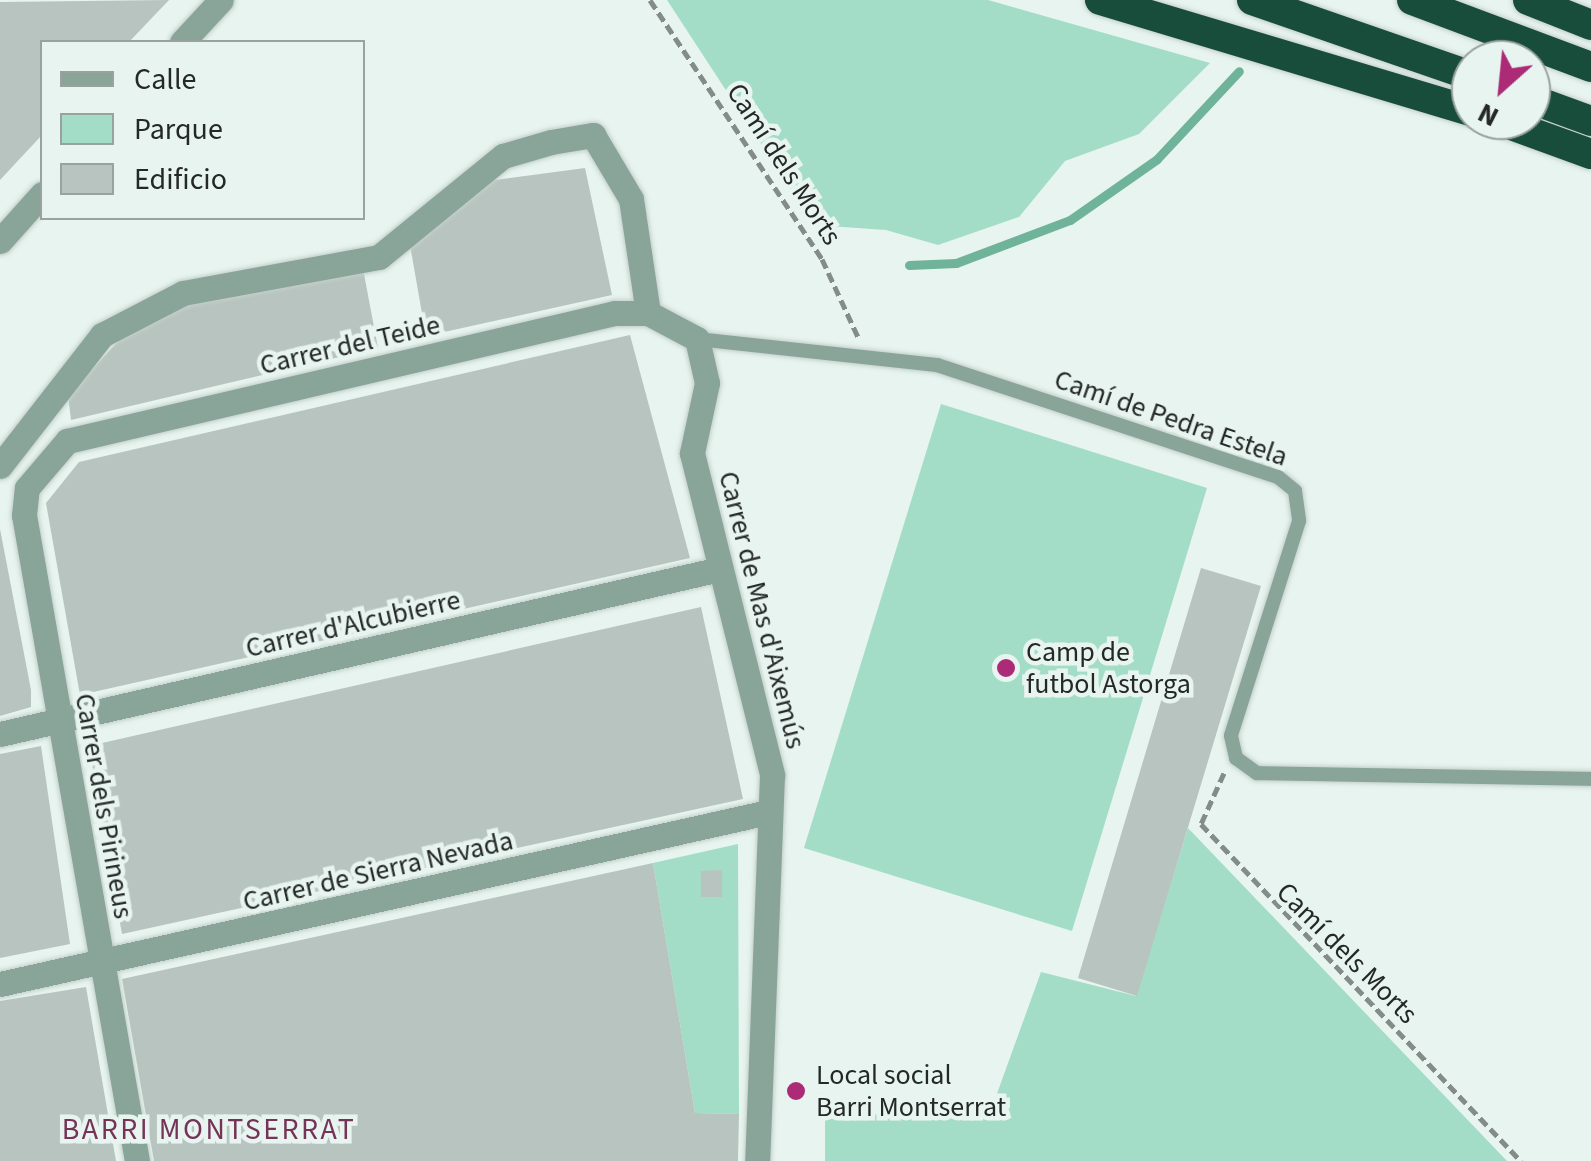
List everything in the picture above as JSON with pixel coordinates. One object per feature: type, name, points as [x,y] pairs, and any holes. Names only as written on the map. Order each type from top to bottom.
[{"type":"highway","points":[[1100,0],[1451,104]]},
{"type":"highway","points":[[1252,0],[1451,69]]},
{"type":"highway","points":[[1412,0],[1591,67]]},
{"type":"highway","points":[[1528,0],[1591,25]]},
{"type":"highway","points":[[1551,106],[1591,122]]},
{"type":"highway","points":[[1551,140],[1591,154]]},
{"type":"street","points":[[184,40],[221,0]]},
{"type":"street","points":[[0,466],[102,335],[184,293],[379,257],[503,156],[550,142],[593,135],[631,198],[648,314]]},
{"type":"street","points":[[0,240],[40,196]]},
{"type":"street","name":"Carrer del Teide","points":[[42,464],[67,440],[615,313],[648,314],[687,333]]},
{"type":"street","name":"Carrer de Mas d'Aixemús","points":[[687,333],[707,383],[692,453],[772,774],[757,1161]]},
{"type":"street","name":"Carrer dels Pirineus","points":[[42,464],[24,515],[137,1161]]},
{"type":"street","name":"Carrer d'Alcubierre","points":[[0,734],[720,569]]},
{"type":"street","name":"Carrer de Sierra Nevada","points":[[0,984],[101,965],[768,812]]},
{"type":"lane","name":"Camí de Pedra Estela","points":[[687,333],[937,365],[1278,477],[1295,491],[1299,521],[1231,736],[1236,758]]},
{"type":"lane","points":[[1236,758],[1257,773],[1289,776],[1591,780]]},
{"type":"path","name":"Camí dels Morts","points":[[650,0],[822,259],[868,359]]},
{"type":"path","name":"Camí dels Morts","points":[[1236,758],[1201,824],[1522,1161]]},
{"type":"green space","points":[[667,0],[988,0],[1210,63],[1139,134],[1065,161],[1019,217],[938,245],[886,230],[814,225]]},
{"type":"green space","name":"Camp de futbol Astorga","points":[[941,404],[1207,488],[1072,931],[804,848]]},
{"type":"green space","points":[[1188,828],[1507,1161],[825,1161],[825,1115],[990,1113],[1041,972],[1136,996]]},
{"type":"green space","points":[[738,844],[739,1114],[695,1113],[653,863]]},
{"type":"building","points":[[169,0],[131,40],[40,40],[40,137],[0,180],[0,2]]},
{"type":"building","points":[[585,168],[612,295],[426,336],[410,245],[480,182]]},
{"type":"building","points":[[363,269],[378,348],[71,420],[68,395],[127,332],[195,298]]},
{"type":"building","points":[[630,335],[690,558],[80,695],[46,503],[79,462]]},
{"type":"building","points":[[0,529],[31,707],[0,716]]},
{"type":"building","points":[[1201,568],[1261,586],[1137,996],[1078,978]]},
{"type":"building","points":[[701,607],[743,799],[122,934],[89,746]]},
{"type":"building","points":[[41,746],[70,944],[0,958],[0,754]]},
{"type":"building","points":[[653,863],[695,1113],[739,1114],[738,1161],[154,1161],[122,979]]},
{"type":"building","points":[[722,870],[722,897],[701,897],[701,871]]},
{"type":"building","points":[[86,987],[116,1161],[0,1161],[0,1001]]},
{"type":"waterway","points":[[909,265],[956,263],[1070,220],[1157,159],[1239,71]]},
{"type":"place","name":"Camp de futbol Astorga","points":[[1006,668]]},
{"type":"place","name":"Local social Barri Montserrat","points":[[796,1091]]},
{"type":"district","name":"BARRI MONTSERRAT","points":[[209,1130]]}]
